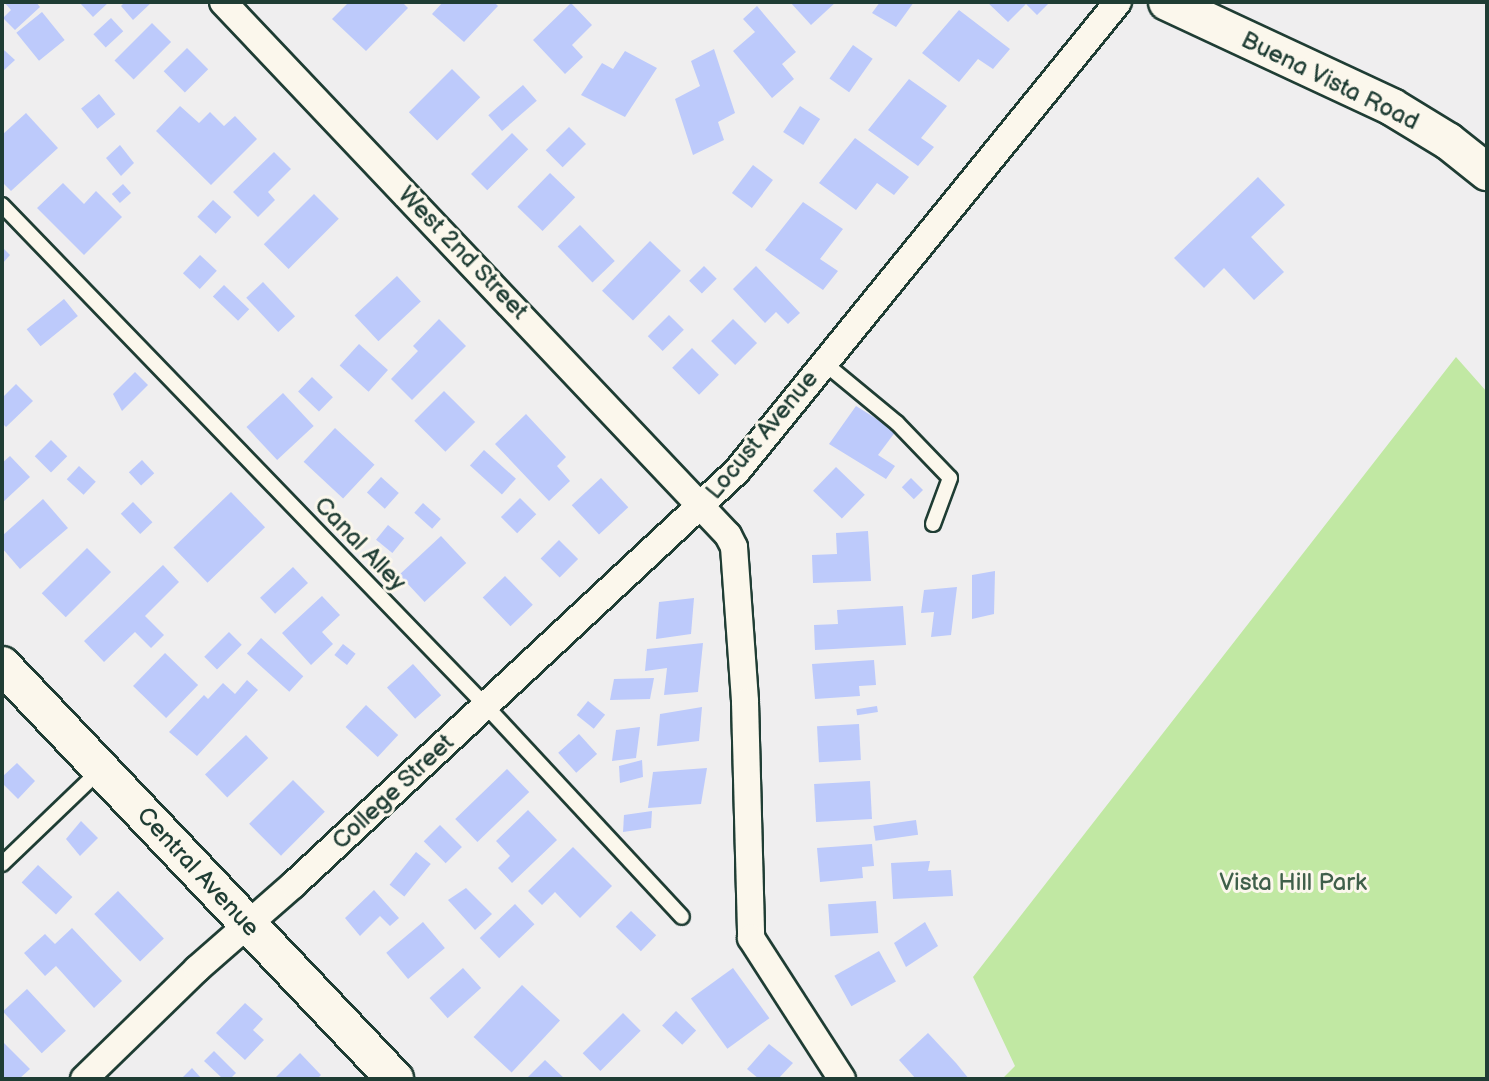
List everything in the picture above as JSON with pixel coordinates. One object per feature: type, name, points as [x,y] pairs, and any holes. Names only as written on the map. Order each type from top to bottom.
[{"type":"street","name":"West 2nd Street","points":[[223,2],[703,505]]},
{"type":"street","name":"Locust Avenue","points":[[842,1079],[751,938],[745,702],[734,547],[703,505],[737,471],[1118,2]]},
{"type":"street","name":"Buena Vista Road","points":[[1167,2],[1392,107],[1448,141],[1487,172]]},
{"type":"street","name":"College Street","points":[[84,1079],[247,924],[703,505]]},
{"type":"street","name":"Central Avenue","points":[[2,665],[395,1079]]},
{"type":"lane","name":"Canal Alley","points":[[2,205],[485,705],[682,917]]},
{"type":"lane","points":[[823,362],[897,423],[950,478],[933,524]]},
{"type":"lane","points":[[2,864],[101,769]]},
{"type":"green space","name":"Vista Hill Park","points":[[1456,357],[1487,392],[1487,1079],[1002,1079],[1015,1066],[973,977]]},
{"type":"building","points":[[4,2],[36,2],[40,7],[15,30],[3,18],[11,10]]},
{"type":"building","points":[[79,2],[109,2],[93,17]]},
{"type":"building","points":[[125,2],[152,2],[133,20],[121,6]]},
{"type":"building","points":[[349,2],[402,2],[408,8],[366,51],[332,19]]},
{"type":"building","points":[[443,2],[494,2],[498,6],[464,42],[432,14]]},
{"type":"building","points":[[790,2],[836,2],[811,25]]},
{"type":"building","points":[[880,2],[914,2],[896,27],[872,13]]},
{"type":"building","points":[[987,2],[1050,2],[1037,15],[1026,4],[1008,22]]},
{"type":"building","points":[[571,3],[592,25],[572,45],[583,57],[565,74],[533,40]]},
{"type":"building","points":[[757,6],[796,52],[782,64],[794,79],[772,98],[733,51],[755,32],[743,19]]},
{"type":"building","points":[[959,10],[1010,49],[993,69],[978,59],[959,82],[922,53]]},
{"type":"building","points":[[42,12],[65,40],[39,61],[16,33]]},
{"type":"building","points":[[111,18],[123,31],[106,48],[93,34]]},
{"type":"building","points":[[152,23],[171,42],[134,80],[115,60]]},
{"type":"building","points":[[853,45],[873,59],[849,92],[829,79]]},
{"type":"building","points":[[187,48],[208,69],[185,93],[164,71]]},
{"type":"building","points":[[714,49],[735,113],[718,122],[724,140],[693,155],[675,99],[700,86],[691,61]]},
{"type":"building","points":[[4,50],[15,60],[2,72],[2,52]]},
{"type":"building","points":[[625,51],[657,68],[625,117],[581,95],[602,63],[613,69]]},
{"type":"building","points":[[452,69],[480,97],[437,140],[409,112]]},
{"type":"building","points":[[909,79],[947,106],[921,138],[934,147],[918,166],[868,130]]},
{"type":"building","points":[[523,85],[537,101],[502,131],[488,115]]},
{"type":"building","points":[[99,94],[115,114],[97,129],[81,108]]},
{"type":"building","points":[[180,106],[199,123],[210,112],[224,126],[235,116],[257,139],[211,185],[156,131]]},
{"type":"building","points":[[800,106],[820,119],[803,145],[783,132]]},
{"type":"building","points":[[26,113],[58,148],[11,191],[2,182],[2,135]]},
{"type":"building","points":[[569,127],[586,144],[563,167],[546,150]]},
{"type":"building","points":[[512,133],[528,149],[487,190],[471,174]]},
{"type":"building","points":[[855,138],[909,177],[894,195],[877,183],[856,210],[819,183]]},
{"type":"building","points":[[120,145],[134,163],[121,176],[106,158]]},
{"type":"building","points":[[274,152],[291,169],[268,192],[275,200],[258,217],[233,192]]},
{"type":"building","points":[[753,165],[773,180],[752,208],[732,193]]},
{"type":"building","points":[[550,173],[575,197],[543,231],[517,207]]},
{"type":"building","points":[[1258,177],[1285,205],[1251,237],[1284,272],[1254,300],[1224,268],[1204,288],[1174,258]]},
{"type":"building","points":[[63,183],[84,204],[96,191],[122,217],[84,255],[37,208]]},
{"type":"building","points":[[123,184],[131,193],[120,203],[112,194]]},
{"type":"building","points":[[314,194],[339,219],[289,269],[264,244]]},
{"type":"building","points":[[213,200],[231,217],[216,234],[197,217]]},
{"type":"building","points":[[803,202],[843,229],[820,259],[838,271],[823,290],[765,250]]},
{"type":"building","points":[[580,225],[615,261],[592,283],[558,247]]},
{"type":"building","points":[[650,241],[681,271],[633,321],[602,291]]},
{"type":"building","points":[[2,247],[10,255],[2,264]]},
{"type":"building","points":[[200,255],[217,271],[200,289],[183,273]]},
{"type":"building","points":[[704,266],[717,279],[702,294],[689,281]]},
{"type":"building","points":[[756,266],[800,313],[788,324],[776,312],[765,323],[733,289]]},
{"type":"building","points":[[397,276],[421,302],[378,341],[355,316]]},
{"type":"building","points":[[263,282],[295,316],[278,332],[246,298]]},
{"type":"building","points":[[224,285],[249,309],[238,321],[213,297]]},
{"type":"building","points":[[64,299],[78,316],[41,346],[27,329]]},
{"type":"building","points":[[669,315],[684,330],[663,351],[648,336]]},
{"type":"building","points":[[439,319],[466,346],[412,400],[391,379],[418,351],[413,346]]},
{"type":"building","points":[[733,319],[757,343],[735,365],[711,341]]},
{"type":"building","points":[[359,344],[388,370],[369,392],[340,366]]},
{"type":"building","points":[[692,348],[719,375],[699,395],[672,368]]},
{"type":"building","points":[[135,372],[148,385],[122,411],[113,394]]},
{"type":"building","points":[[312,377],[333,397],[319,412],[298,391]]},
{"type":"building","points":[[16,384],[33,401],[6,427],[2,423],[2,398]]},
{"type":"building","points":[[444,391],[475,422],[445,452],[414,421]]},
{"type":"building","points":[[283,393],[314,426],[277,460],[246,427]]},
{"type":"building","points":[[856,406],[896,431],[878,455],[895,466],[886,479],[829,444]]},
{"type":"building","points":[[526,414],[566,457],[557,466],[570,481],[549,501],[495,444]]},
{"type":"building","points":[[335,428],[374,465],[343,498],[304,462]]},
{"type":"building","points":[[51,440],[67,456],[51,473],[35,456]]},
{"type":"building","points":[[484,450],[516,479],[502,494],[470,466]]},
{"type":"building","points":[[10,456],[30,477],[2,503],[2,463]]},
{"type":"building","points":[[142,460],[154,473],[141,485],[129,472]]},
{"type":"building","points":[[79,466],[96,482],[84,495],[67,479]]},
{"type":"building","points":[[836,467],[865,495],[842,519],[813,491]]},
{"type":"building","points":[[381,477],[399,493],[385,509],[367,493]]},
{"type":"building","points":[[601,478],[628,507],[599,535],[572,505]]},
{"type":"building","points":[[911,478],[923,490],[914,499],[902,487]]},
{"type":"building","points":[[231,492],[265,527],[207,583],[173,548]]},
{"type":"building","points":[[520,498],[536,514],[517,533],[501,517]]},
{"type":"building","points":[[43,499],[68,528],[20,569],[2,548],[2,536]]},
{"type":"building","points":[[133,502],[152,522],[140,534],[121,514]]},
{"type":"building","points":[[423,503],[441,519],[432,529],[414,513]]},
{"type":"building","points":[[388,525],[404,538],[392,553],[376,540]]},
{"type":"building","points":[[868,531],[871,581],[813,583],[812,555],[837,554],[836,533]]},
{"type":"building","points":[[441,536],[466,563],[425,602],[399,575]]},
{"type":"building","points":[[559,540],[578,559],[560,577],[541,558]]},
{"type":"building","points":[[87,548],[111,572],[66,617],[42,593]]},
{"type":"building","points":[[163,565],[179,582],[145,616],[164,635],[151,648],[135,632],[104,662],[84,641]]},
{"type":"building","points":[[293,567],[308,583],[275,614],[260,598]]},
{"type":"building","points":[[995,571],[994,614],[972,619],[972,575]]},
{"type":"building","points":[[505,576],[533,605],[510,626],[483,598]]},
{"type":"building","points":[[957,587],[951,635],[931,637],[934,612],[921,613],[924,590]]},
{"type":"building","points":[[322,596],[340,615],[322,632],[333,644],[311,665],[282,633]]},
{"type":"building","points":[[694,598],[691,634],[656,639],[659,602]]},
{"type":"building","points":[[903,606],[906,645],[815,650],[814,625],[838,624],[837,610]]},
{"type":"building","points":[[229,632],[242,645],[217,669],[204,657]]},
{"type":"building","points":[[261,638],[303,676],[289,692],[247,654]]},
{"type":"building","points":[[703,643],[698,692],[664,695],[667,668],[645,671],[647,649]]},
{"type":"building","points":[[343,644],[356,654],[347,665],[334,655]]},
{"type":"building","points":[[165,653],[198,685],[166,718],[133,686]]},
{"type":"building","points":[[874,660],[876,685],[859,686],[860,696],[815,699],[812,664]]},
{"type":"building","points":[[413,664],[441,695],[415,719],[387,687]]},
{"type":"building","points":[[654,678],[650,699],[610,700],[614,679]]},
{"type":"building","points":[[247,680],[258,690],[197,756],[169,732],[204,695],[208,699],[223,683],[235,694]]},
{"type":"building","points":[[588,701],[605,715],[594,729],[577,715]]},
{"type":"building","points":[[366,705],[398,735],[378,757],[346,727]]},
{"type":"building","points":[[877,706],[878,712],[857,715],[856,709]]},
{"type":"building","points":[[702,707],[699,741],[657,746],[660,714]]},
{"type":"building","points":[[859,724],[861,760],[819,762],[817,726]]},
{"type":"building","points":[[640,727],[636,758],[612,761],[616,730]]},
{"type":"building","points":[[579,734],[597,754],[576,773],[558,753]]},
{"type":"building","points":[[246,735],[268,758],[227,798],[205,775]]},
{"type":"building","points":[[642,760],[643,777],[620,783],[619,766]]},
{"type":"building","points":[[17,763],[35,781],[18,799],[2,783],[2,777]]},
{"type":"building","points":[[707,768],[701,804],[648,808],[653,772]]},
{"type":"building","points":[[507,769],[529,792],[477,842],[455,819]]},
{"type":"building","points":[[293,780],[325,812],[281,856],[249,824]]},
{"type":"building","points":[[870,781],[872,819],[816,822],[814,784]]},
{"type":"building","points":[[528,810],[557,840],[512,883],[498,868],[510,856],[496,841]]},
{"type":"building","points":[[652,811],[651,828],[623,832],[624,815]]},
{"type":"building","points":[[916,820],[918,835],[876,841],[873,826]]},
{"type":"building","points":[[81,821],[98,838],[80,856],[66,839]]},
{"type":"building","points":[[440,825],[462,847],[446,863],[424,841]]},
{"type":"building","points":[[872,844],[874,866],[862,867],[863,878],[820,882],[817,848]]},
{"type":"building","points":[[573,847],[612,886],[580,918],[555,892],[542,905],[528,891]]},
{"type":"building","points":[[416,852],[431,864],[404,897],[390,885]]},
{"type":"building","points":[[930,861],[928,871],[951,870],[953,896],[893,899],[891,863]]},
{"type":"building","points":[[38,865],[72,897],[56,915],[22,883]]},
{"type":"building","points":[[466,888],[492,914],[475,930],[448,900]]},
{"type":"building","points":[[374,890],[399,918],[390,926],[380,916],[360,936],[345,918]]},
{"type":"building","points":[[118,891],[164,938],[140,961],[94,914]]},
{"type":"building","points":[[876,901],[878,933],[830,936],[828,904]]},
{"type":"building","points":[[515,904],[534,924],[499,958],[480,938]]},
{"type":"building","points":[[631,911],[656,935],[641,951],[616,927]]},
{"type":"building","points":[[423,922],[445,948],[408,979],[386,953]]},
{"type":"building","points":[[925,922],[938,946],[906,967],[894,943]]},
{"type":"building","points":[[72,928],[122,981],[94,1008],[56,966],[45,976],[24,953],[45,934],[55,944]]},
{"type":"building","points":[[879,951],[896,982],[851,1006],[834,976]]},
{"type":"building","points":[[463,968],[481,988],[448,1018],[430,998]]},
{"type":"building","points":[[733,968],[769,1018],[727,1049],[691,999]]},
{"type":"building","points":[[522,985],[560,1020],[512,1072],[474,1037]]},
{"type":"building","points":[[27,989],[66,1031],[42,1053],[3,1012]]},
{"type":"building","points":[[245,1003],[263,1019],[253,1030],[264,1040],[245,1060],[216,1033]]},
{"type":"building","points":[[676,1011],[696,1030],[682,1045],[662,1025]]},
{"type":"building","points":[[623,1013],[641,1031],[600,1071],[583,1053]]},
{"type":"building","points":[[928,1033],[969,1079],[916,1079],[899,1060]]},
{"type":"building","points":[[2,1041],[30,1069],[19,1079],[2,1079]]},
{"type":"building","points":[[769,1044],[793,1063],[778,1079],[759,1079],[747,1069]]},
{"type":"building","points":[[214,1051],[236,1073],[230,1079],[223,1079],[204,1061]]},
{"type":"building","points":[[300,1053],[321,1075],[317,1079],[274,1079]]},
{"type":"building","points":[[545,1060],[565,1079],[526,1079]]},
{"type":"building","points":[[192,1068],[202,1079],[181,1079]]}]
